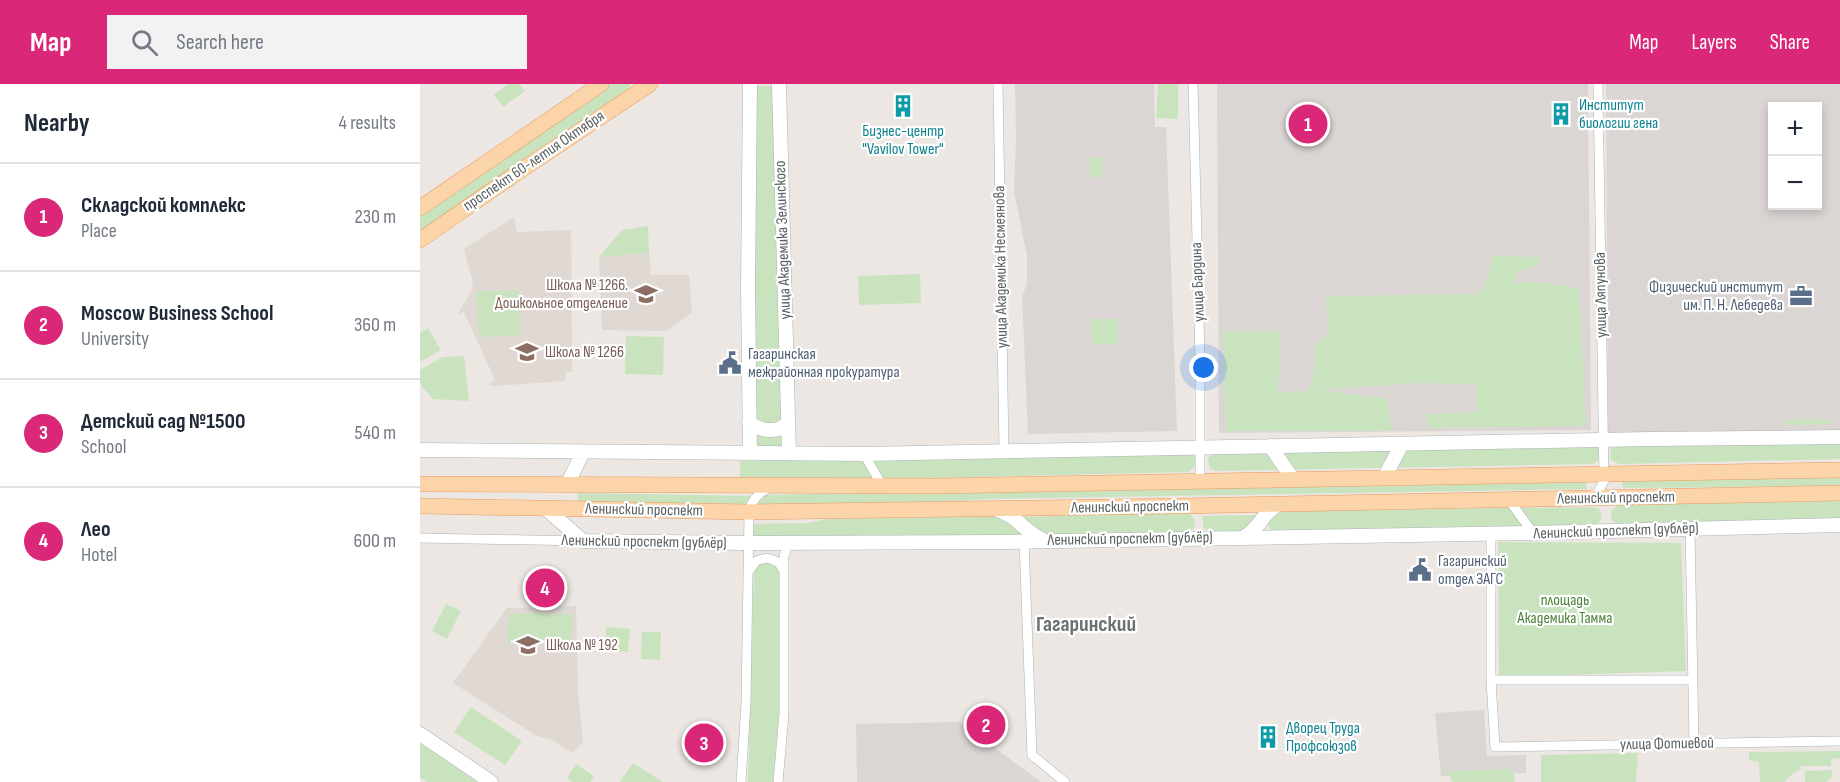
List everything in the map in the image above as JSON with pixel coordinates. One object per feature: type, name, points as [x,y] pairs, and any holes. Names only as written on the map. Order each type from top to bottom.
[{"type":"main road","name":"проспект 60-летия Октября","points":[[420,208],[601,84]]},
{"type":"main road","name":"проспект 60-летия Октября","points":[[420,240],[632,90],[650,84]]},
{"type":"main road","name":"Ленинский проспект","points":[[420,484],[1006,486],[1840,470]]},
{"type":"main road","name":"Ленинский проспект","points":[[420,506],[749,512],[1840,493]]},
{"type":"street","name":"улица Академика Несмеянова","points":[[998,84],[1004,451]]},
{"type":"street","name":"улица Бардина","points":[[1193,84],[1200,358],[1200,481]]},
{"type":"street","name":"улица Ляпунова","points":[[1598,84],[1603,474]]},
{"type":"street","name":"улица Академика Зелинского","points":[[750,453],[748,287],[752,87]]},
{"type":"street","name":"улица Академика Зелинского","points":[[776,87],[789,453]]},
{"type":"street","points":[[749,422],[761,429],[778,430],[784,428],[787,423]]},
{"type":"street","points":[[420,450],[864,454],[1840,437]]},
{"type":"street","points":[[1384,478],[1402,444]]},
{"type":"street","points":[[1270,446],[1293,479]]},
{"type":"street","points":[[567,485],[583,452]]},
{"type":"street","points":[[864,454],[883,486]]},
{"type":"street","points":[[1587,498],[1602,487],[1603,474]]},
{"type":"street","points":[[741,782],[746,703],[749,512],[758,494],[772,486]]},
{"type":"street","points":[[1509,500],[1533,533]]},
{"type":"street","points":[[1242,537],[1254,531],[1270,509],[1279,504]]},
{"type":"street","points":[[545,508],[583,541]]},
{"type":"street","points":[[995,509],[1008,514],[1035,536],[1046,541]]},
{"type":"street","name":"Ленинский проспект (дублёр)","points":[[420,538],[788,544],[1533,533],[1840,525]]},
{"type":"street","points":[[1690,528],[1694,744]]},
{"type":"street","points":[[1491,533],[1491,680],[1693,680]]},
{"type":"street","points":[[1024,541],[1032,755],[1065,782]]},
{"type":"street","points":[[778,782],[784,714],[783,570],[784,552],[788,544]]},
{"type":"street","points":[[749,571],[756,561],[768,559],[778,562],[783,570]]},
{"type":"street","name":"улица Фотиевой","points":[[1491,680],[1495,747],[1840,741]]},
{"type":"street","points":[[420,735],[491,782]]},
{"type":"shaded area","points":[[1015,84],[1154,84],[1155,127],[1166,127],[1177,431],[1028,434],[1022,296],[1027,284],[1027,256],[1014,191]]},
{"type":"shaded area","points":[[1217,84],[1588,84],[1591,430],[1219,433]]},
{"type":"shaded area","points":[[1606,84],[1840,84],[1840,431],[1608,435]]},
{"type":"shaded area","name":"Школа № 1266","points":[[514,217],[517,232],[571,230],[572,372],[566,372],[565,381],[492,386],[488,384],[495,380],[464,312],[457,315],[471,292],[473,283],[464,249]]},
{"type":"shaded area","name":"Школа № 1266. Дошкольное отделение","points":[[649,253],[651,275],[689,275],[692,313],[666,331],[602,330],[599,257]]},
{"type":"shaded area","name":"Школа № 192","points":[[576,606],[578,692],[583,742],[572,753],[551,739],[537,736],[453,683],[507,608]]},
{"type":"shaded area","points":[[1484,710],[1487,756],[1526,755],[1526,773],[1441,776],[1435,713]]},
{"type":"shaded area","points":[[960,722],[1041,782],[857,782],[856,724]]},
{"type":"green space","points":[[508,84],[519,84],[525,91],[503,107],[494,95]]},
{"type":"green space","points":[[610,84],[631,84],[628,90],[420,234],[420,215]]},
{"type":"green space","points":[[1158,84],[1178,84],[1178,119],[1156,118]]},
{"type":"green space","points":[[756,86],[771,86],[776,94],[783,424],[777,427],[755,421],[753,92]]},
{"type":"green space","points":[[1089,157],[1102,157],[1102,177],[1090,177]]},
{"type":"green space","points":[[648,226],[649,253],[599,257],[622,230]]},
{"type":"green space","points":[[1493,256],[1538,257],[1540,261],[1533,267],[1519,271],[1513,282],[1539,282],[1579,288],[1586,426],[1429,428],[1426,414],[1476,412],[1476,384],[1419,383],[1318,390],[1387,399],[1392,431],[1226,431],[1223,331],[1281,332],[1278,392],[1309,391],[1316,360],[1313,349],[1328,333],[1326,296],[1479,294],[1484,289]]},
{"type":"green space","points":[[920,274],[921,303],[859,305],[858,276]]},
{"type":"green space","points":[[518,290],[520,335],[479,337],[476,291]]},
{"type":"green space","points":[[1091,319],[1118,319],[1118,344],[1092,344]]},
{"type":"green space","points":[[428,328],[441,350],[420,362],[420,333]]},
{"type":"green space","points":[[626,336],[664,337],[663,375],[625,374]]},
{"type":"green space","points":[[464,356],[469,401],[433,399],[420,384],[420,370],[443,357]]},
{"type":"green space","points":[[1830,419],[1830,424],[1787,425],[1787,420]]},
{"type":"green space","points":[[760,434],[780,436],[783,439],[782,447],[759,448],[756,443]]},
{"type":"green space","points":[[1840,438],[1840,459],[1619,464],[1611,460],[1610,451],[1613,445]]},
{"type":"green space","points":[[1596,445],[1599,456],[1592,464],[1216,471],[1210,469],[1208,459],[1212,453]]},
{"type":"green space","points":[[1194,454],[1196,465],[1188,472],[885,479],[872,460]]},
{"type":"green space","points":[[740,461],[862,461],[874,479],[740,480]]},
{"type":"green space","points":[[1840,477],[1840,486],[1623,488],[1622,479]]},
{"type":"green space","points":[[1586,481],[1587,489],[985,499],[935,503],[755,504],[762,495]]},
{"type":"green space","points":[[578,493],[754,496],[747,504],[578,502]]},
{"type":"green space","points":[[1840,501],[1840,520],[1620,525],[1613,521],[1611,515],[1612,510],[1620,504]]},
{"type":"green space","points":[[1593,507],[1599,509],[1601,516],[1595,525],[1276,531],[1270,529],[1267,523],[1272,511]]},
{"type":"green space","points":[[1190,514],[1195,522],[1188,533],[1037,535],[1020,517]]},
{"type":"green space","points":[[1257,515],[1247,533],[1211,534],[1203,527],[1203,516]]},
{"type":"green space","points":[[1004,516],[1026,537],[755,537],[753,534],[754,524],[807,523],[828,519]]},
{"type":"green space","name":"площадь Академика Тамма","points":[[1498,542],[1681,543],[1686,671],[1499,677]]},
{"type":"green space","points":[[770,562],[780,567],[779,712],[773,782],[748,782],[754,567],[756,564]]},
{"type":"green space","points":[[446,604],[461,611],[447,639],[432,631]]},
{"type":"green space","points":[[509,613],[572,614],[571,645],[508,643]]},
{"type":"green space","points":[[606,627],[630,629],[628,652],[605,650]]},
{"type":"green space","points":[[642,632],[661,632],[660,660],[641,659]]},
{"type":"green space","points":[[471,707],[522,741],[505,765],[454,732]]},
{"type":"green space","points":[[420,742],[479,782],[427,782],[420,777]]},
{"type":"green space","points":[[1840,751],[1840,758],[1831,759],[1831,766],[1801,766],[1800,770],[1784,782],[1760,782],[1759,762],[1749,760],[1749,752]]},
{"type":"green space","points":[[1638,753],[1636,782],[1541,782],[1541,755]]},
{"type":"green space","points":[[633,763],[663,782],[620,782]]},
{"type":"green space","points":[[576,764],[594,776],[590,782],[572,782],[567,778]]},
{"type":"green space","points":[[1513,769],[1515,782],[1453,782],[1446,771]]},
{"type":"green space","points":[[1832,770],[1832,777],[1826,782],[1805,782],[1805,771]]},
{"type":"place","name":"Бизнес-центр \"Vavilov Tower\"","points":[[903,106]]},
{"type":"place","name":"Институт биологии гена","points":[[1561,114]]},
{"type":"place","name":"Складской комплекс","points":[[1308,124]]},
{"type":"place","name":"Школа № 1266. Дошкольное отделение","points":[[646,294]]},
{"type":"place","name":"Физический институт им. П. Н. Лебедева","points":[[1801,296]]},
{"type":"place","name":"Школа № 1266","points":[[527,352]]},
{"type":"place","name":"Гагаринская межрайонная прокуратура","points":[[730,363]]},
{"type":"place","name":"Гагаринский отдел ЗАГС","points":[[1420,570]]},
{"type":"place","name":"Лео","points":[[545,588]]},
{"type":"place","name":"Школа № 192","points":[[528,645]]},
{"type":"place","name":"Moscow Business School","points":[[986,725]]},
{"type":"place","name":"Дворец Труда Профсоюзов","points":[[1268,737]]},
{"type":"place","name":"Детский сад №1500","points":[[704,743]]},
{"type":"district","name":"Гагаринский","points":[[1086,624]]}]
